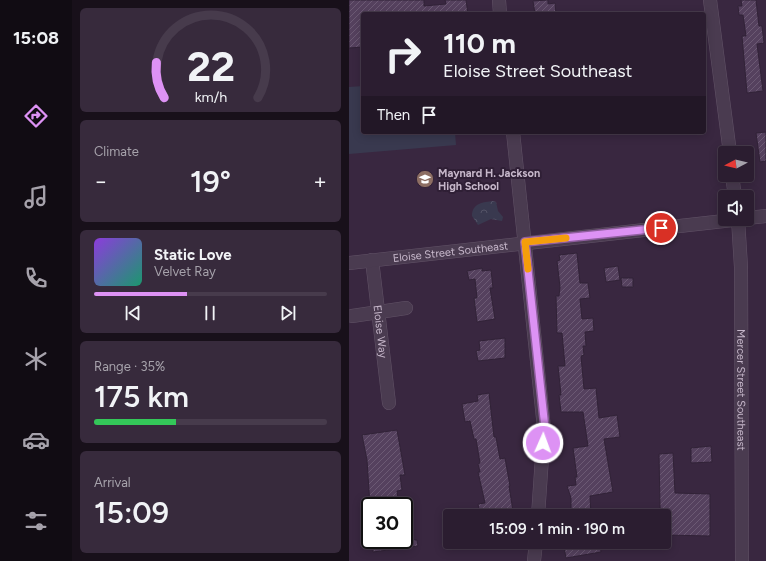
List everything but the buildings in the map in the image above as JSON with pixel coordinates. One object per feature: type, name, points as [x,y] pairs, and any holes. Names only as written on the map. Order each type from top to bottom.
[{"type":"street","points":[[499,0],[500,12]]},
{"type":"street","points":[[710,0],[729,146]]},
{"type":"street","points":[[513,134],[545,428],[539,509]]},
{"type":"street","points":[[754,217],[766,216]]},
{"type":"street","name":"Eloise Street Southeast","points":[[349,263],[718,221]]},
{"type":"street","name":"Mercer Street Southeast","points":[[738,226],[741,267],[742,561]]},
{"type":"street","name":"Eloise Way","points":[[372,260],[389,403]]},
{"type":"street","points":[[352,316],[405,308]]},
{"type":"street","points":[[535,561],[536,549]]},
{"type":"green space","points":[[361,86],[361,134],[455,134],[456,145],[349,154],[349,87]]},
{"type":"green space","points":[[493,201],[496,202],[498,211],[503,217],[502,221],[491,219],[478,225],[472,216],[474,208],[479,204]]},
{"type":"slow traffic","points":[[528,269],[525,242],[566,238]]},
{"type":"place","name":"Maynard H. Jackson High School","points":[[425,179]]},
{"type":"route","points":[[543,443],[545,428],[525,242],[661,228]]}]
